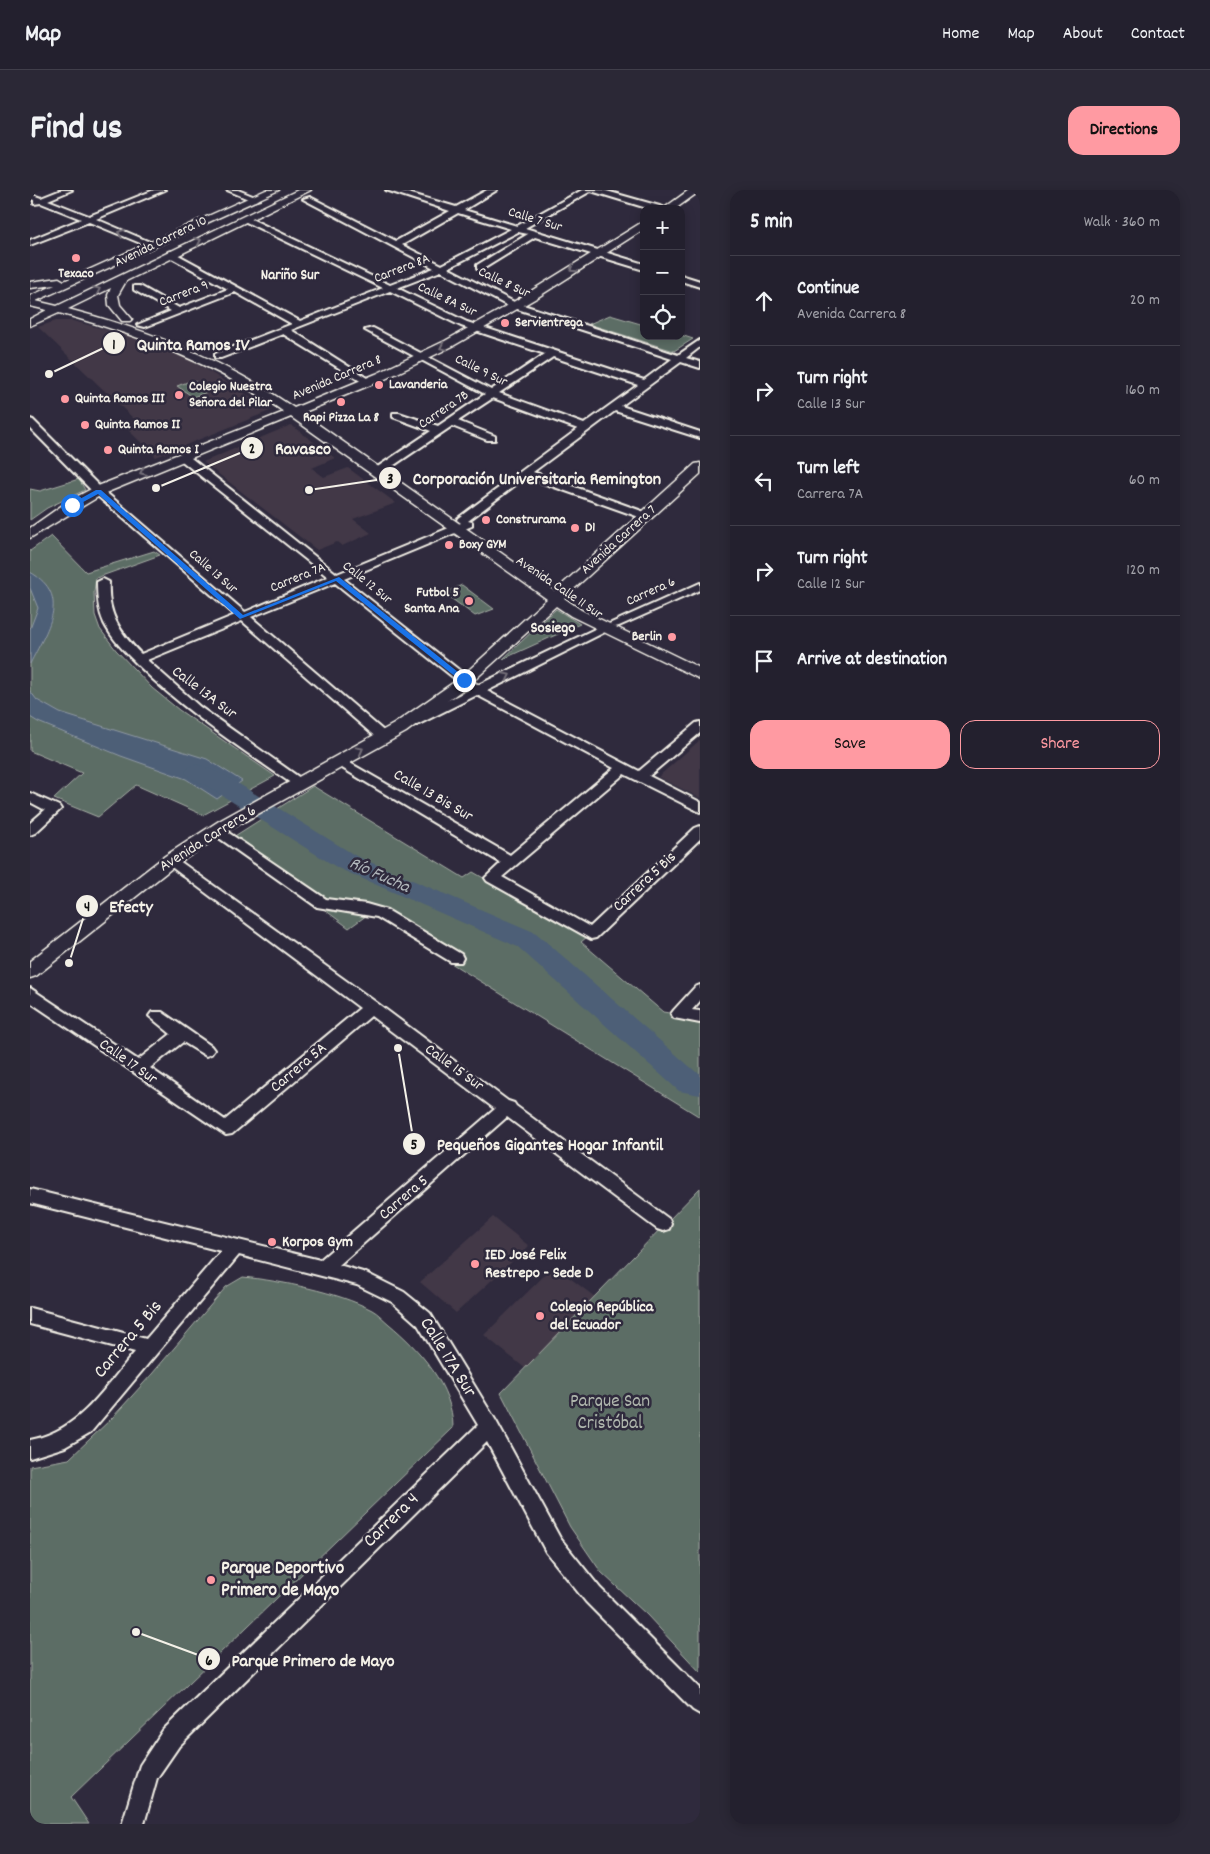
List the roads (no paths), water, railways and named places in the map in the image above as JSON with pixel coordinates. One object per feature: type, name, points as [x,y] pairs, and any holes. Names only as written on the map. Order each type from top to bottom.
[{"type":"main road","name":"Avenida Carrera 10","points":[[33,298],[274,190]]},
{"type":"main road","points":[[674,205],[696,190]]},
{"type":"main road","name":"Avenida Carrera 10","points":[[30,323],[171,254],[306,194]]},
{"type":"main road","name":"Avenida Carrera 8","points":[[30,534],[72,505],[98,491],[367,382],[478,329],[640,227]]},
{"type":"main road","points":[[30,285],[89,274]]},
{"type":"main road","points":[[123,277],[113,295],[115,305],[126,319]]},
{"type":"main road","name":"Avenida Calle 11 Sur","points":[[33,298],[72,302],[126,319],[218,356],[255,376],[298,410],[463,525],[559,595],[581,617],[610,626],[700,665]]},
{"type":"main road","name":"Avenida Calle 11 Sur","points":[[33,298],[58,309],[116,325],[181,350],[236,376],[298,410]]},
{"type":"main road","name":"Avenida Carrera 7","points":[[400,728],[464,680],[700,467]]},
{"type":"main road","name":"Avenida Calle 11 Sur","points":[[610,626],[700,674]]},
{"type":"main road","name":"Avenida Carrera 6","points":[[30,971],[171,860],[217,830],[400,728]]},
{"type":"street","points":[[30,205],[68,190]]},
{"type":"street","points":[[30,243],[161,190]]},
{"type":"street","points":[[231,190],[256,199]]},
{"type":"street","name":"Calle 7 Sur","points":[[390,190],[402,192],[640,266]]},
{"type":"street","points":[[397,244],[493,190]]},
{"type":"street","name":"Carrera 8A","points":[[218,356],[469,257],[588,190]]},
{"type":"street","points":[[594,190],[646,205]]},
{"type":"street","name":"Calle 8 Sur","points":[[306,194],[516,306],[700,365]]},
{"type":"street","points":[[30,196],[153,245]]},
{"type":"street","name":"Calle 8A Sur","points":[[247,219],[478,329],[645,384]]},
{"type":"street","points":[[480,267],[534,234]]},
{"type":"street","points":[[171,254],[299,324]]},
{"type":"street","points":[[685,279],[700,284]]},
{"type":"street","points":[[136,288],[178,311]]},
{"type":"street","name":"Carrera 9","points":[[142,325],[236,289]]},
{"type":"street","points":[[284,330],[367,382]]},
{"type":"street","name":"Calle 9 Sur","points":[[370,330],[492,394],[585,428]]},
{"type":"street","name":"Carrera 7A","points":[[139,659],[463,525],[525,472],[700,343]]},
{"type":"street","name":"Carrera 7B","points":[[381,469],[552,354]]},
{"type":"street","points":[[614,407],[700,436]]},
{"type":"street","points":[[396,415],[439,430]]},
{"type":"street","name":"Calle 13 Sur","points":[[30,422],[98,491],[382,737]]},
{"type":"street","points":[[451,422],[491,438]]},
{"type":"street","name":"Calle 12 Sur","points":[[182,456],[478,690],[700,808]]},
{"type":"street","points":[[525,472],[646,516]]},
{"type":"street","name":"Calle 13A Sur","points":[[103,582],[104,606],[110,625],[163,685],[186,705],[300,783]]},
{"type":"street","name":"Carrera 6","points":[[400,728],[610,626],[700,586]]},
{"type":"street","points":[[641,776],[700,726]]},
{"type":"street","name":"Calle 13 Bis Sur","points":[[338,762],[512,862]]},
{"type":"street","points":[[512,862],[624,768]]},
{"type":"street","points":[[30,798],[54,809],[30,830]]},
{"type":"street","points":[[217,830],[322,903],[340,908],[371,910],[394,920],[456,958]]},
{"type":"street","name":"Carrera 5 Bis","points":[[512,862],[492,878],[590,934],[700,831]]},
{"type":"street","name":"Calle 15 Sur","points":[[171,860],[663,1224]]},
{"type":"street","points":[[700,991],[679,1014],[700,1017]]},
{"type":"street","name":"Calle 17 Sur","points":[[30,994],[226,1129]]},
{"type":"street","name":"Carrera 5A","points":[[226,1129],[372,1007]]},
{"type":"street","points":[[157,1016],[206,1050]]},
{"type":"street","points":[[138,1069],[183,1033]]},
{"type":"street","name":"Carrera 5","points":[[322,1269],[508,1108]]},
{"type":"street","name":"Calle 17A Sur","points":[[30,1196],[373,1283],[412,1307],[424,1319],[435,1335],[489,1427],[538,1520],[573,1572],[593,1595],[700,1703]]},
{"type":"street","name":"Carrera 5 Bis","points":[[37,1448],[68,1437],[84,1426],[235,1247]]},
{"type":"street","points":[[30,1316],[150,1348]]},
{"type":"street","name":"Carrera 4","points":[[133,1824],[148,1773],[171,1738],[489,1427]]},
{"type":"water","points":[[30,572],[43,581],[50,592],[53,603],[48,627],[30,664],[30,629],[38,608],[30,588]]},
{"type":"water","points":[[30,691],[37,700],[60,713],[207,759],[242,781],[217,799],[186,779],[121,756],[38,722],[30,717]]},
{"type":"waterway","name":"Río Fucha","points":[[197,772],[218,782],[347,862],[527,940],[689,1083],[700,1084]]},
{"type":"place","name":"Texaco","points":[[76,258]]},
{"type":"place","name":"Servientrega","points":[[505,323]]},
{"type":"place","name":"Quinta Ramos IV","points":[[49,374]]},
{"type":"place","name":"Lavanderia","points":[[379,385]]},
{"type":"place","name":"Colegio Nuestra Señora del Pilar","points":[[179,395]]},
{"type":"place","name":"Quinta Ramos III","points":[[65,399]]},
{"type":"place","name":"Rapi Pizza La 8","points":[[341,402]]},
{"type":"place","name":"Quinta Ramos II","points":[[85,425]]},
{"type":"place","name":"Quinta Ramos I","points":[[108,450]]},
{"type":"place","name":"Ravasco","points":[[156,488]]},
{"type":"place","name":"Corporación Universitaria Remington","points":[[309,490]]},
{"type":"place","name":"Construrama","points":[[486,520]]},
{"type":"place","name":"D1","points":[[575,528]]},
{"type":"place","name":"Boxy GYM","points":[[449,545]]},
{"type":"place","name":"Futbol 5 Santa Ana","points":[[469,601]]},
{"type":"place","name":"Berlin","points":[[672,637]]},
{"type":"place","name":"Efecty","points":[[69,963]]},
{"type":"place","name":"Pequeños Gigantes Hogar Infantil","points":[[398,1048]]},
{"type":"place","name":"Korpos Gym","points":[[272,1242]]},
{"type":"place","name":"IED José Felix Restrepo - Sede D","points":[[475,1264]]},
{"type":"place","name":"Colegio República del Ecuador","points":[[540,1316]]},
{"type":"place","name":"Parque Deportivo Primero de Mayo","points":[[211,1580]]},
{"type":"place","name":"Parque Primero de Mayo","points":[[136,1632]]},
{"type":"district","name":"Nariño Sur","points":[[290,276]]},
{"type":"district","name":"Sosiego","points":[[553,628]]},
{"type":"park label","name":"Parque San Cristóbal","points":[[610,1413]]}]
